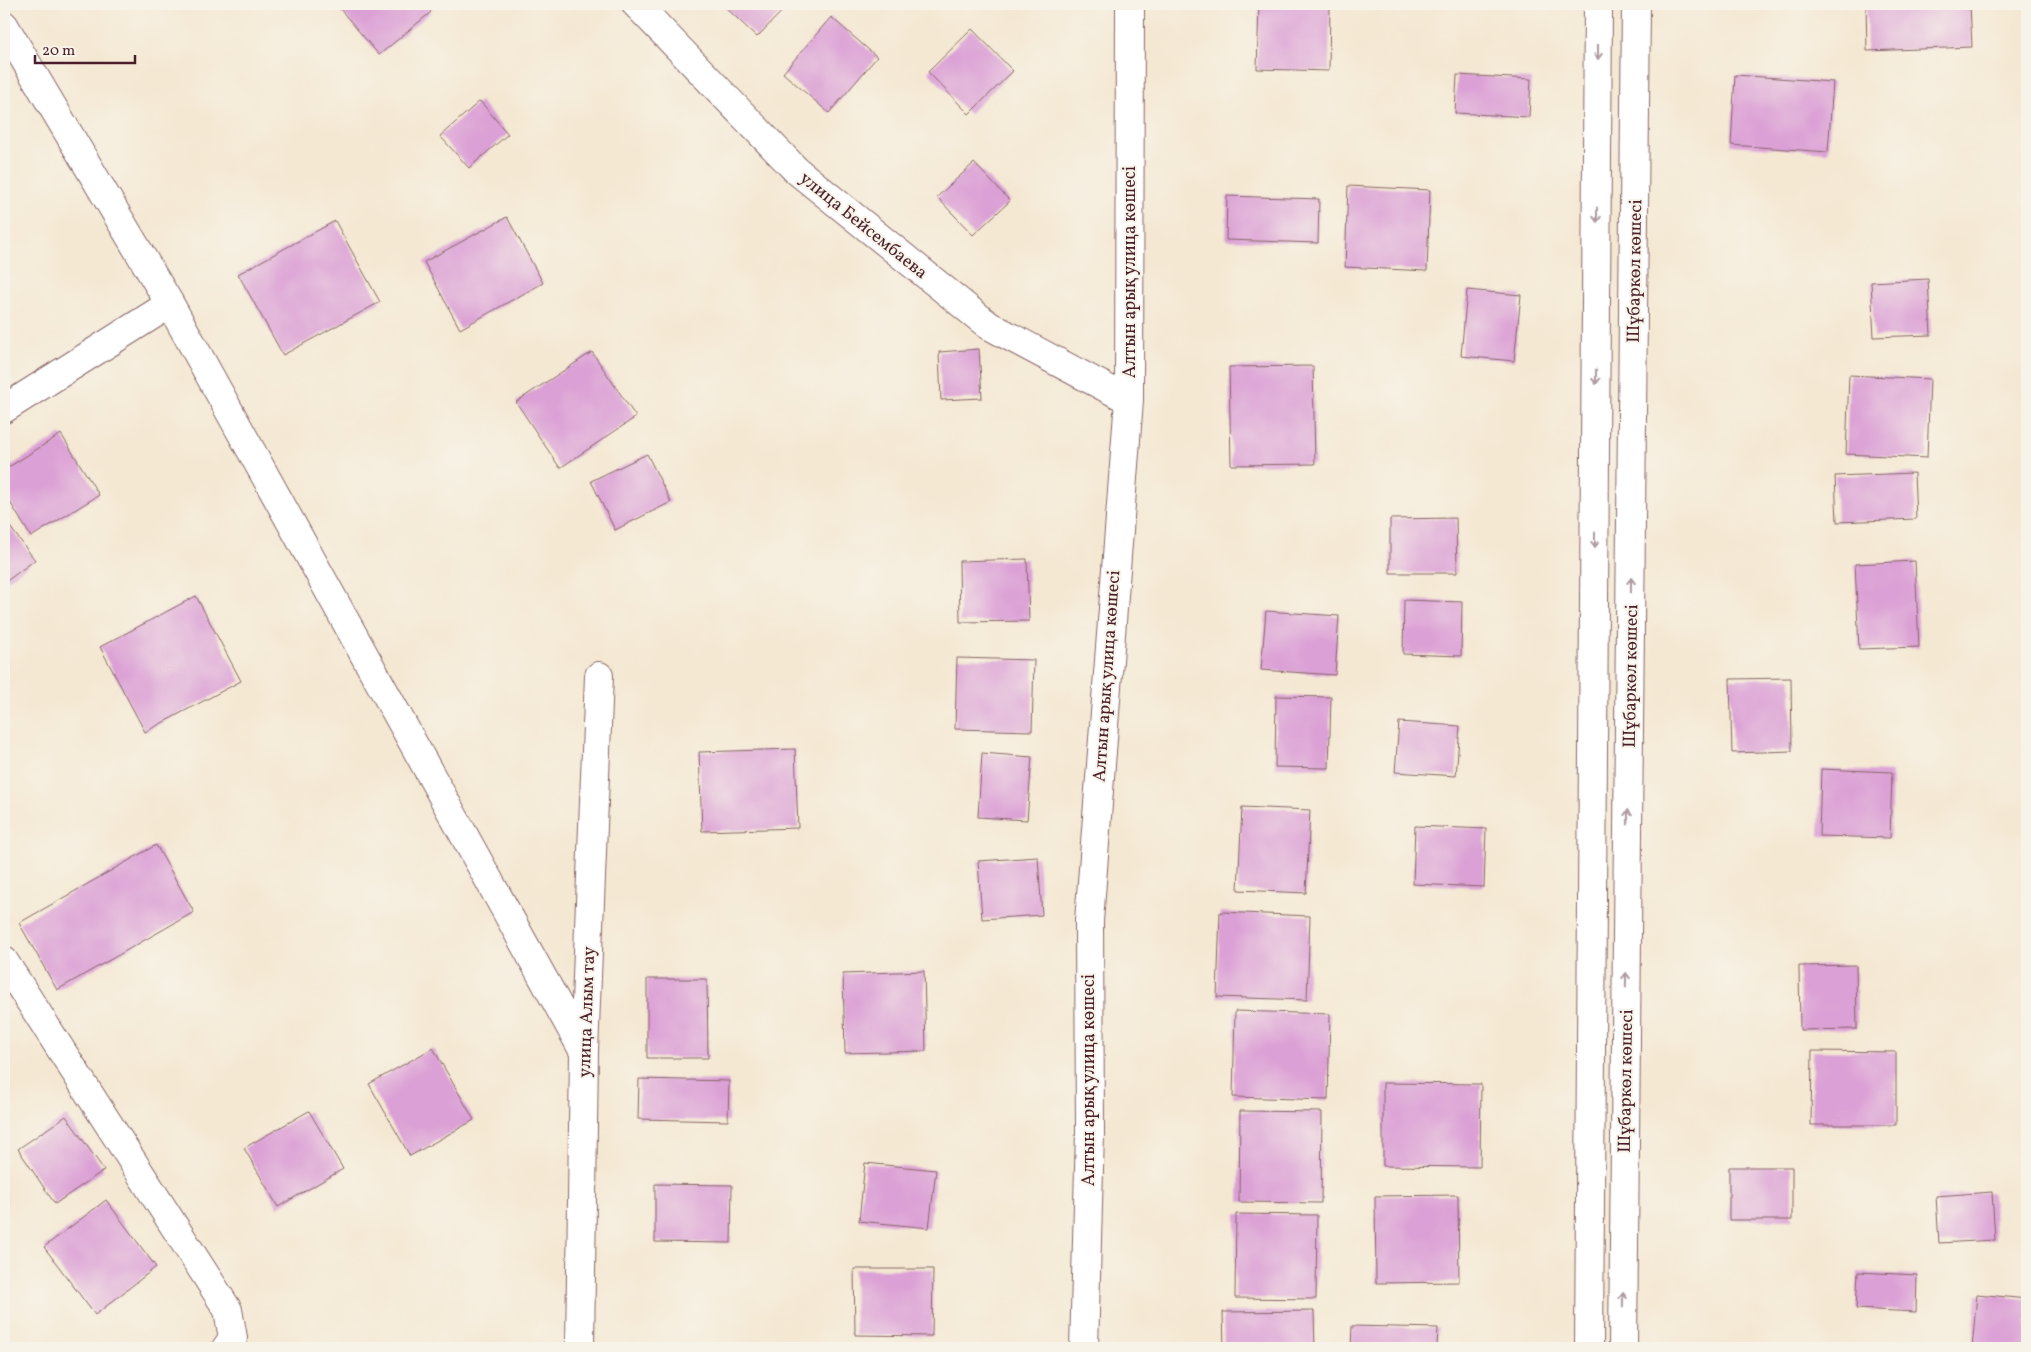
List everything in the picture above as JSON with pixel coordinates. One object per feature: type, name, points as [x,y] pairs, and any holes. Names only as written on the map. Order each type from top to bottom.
[{"type":"street","name":"улица Бейсембаева","points":[[636,4],[796,170],[988,325],[1128,400]]},
{"type":"street","name":"Алтын арық улица көшесі","points":[[1084,1348],[1090,1133],[1089,921],[1128,400],[1130,4]]},
{"type":"street","name":"Шұбаркөл көшесі","points":[[1589,1348],[1598,4]]},
{"type":"street","name":"Шұбаркөл көшесі","points":[[1623,1348],[1636,4]]},
{"type":"street","points":[[4,25],[170,304],[584,1052]]},
{"type":"street","points":[[4,409],[170,304]]},
{"type":"street","name":"улица Алым тау","points":[[580,1348],[584,1052],[599,676]]},
{"type":"street","points":[[4,961],[228,1310],[233,1338],[226,1348]]},
{"type":"building","points":[[346,4],[425,4],[431,12],[379,55],[340,9]]},
{"type":"building","points":[[722,4],[789,4],[757,37]]},
{"type":"building","points":[[1259,4],[1330,4],[1329,71],[1257,69]]},
{"type":"building","points":[[1866,4],[1970,4],[1972,47],[1867,51]]},
{"type":"building","points":[[831,17],[877,57],[829,113],[783,73]]},
{"type":"building","points":[[972,29],[1013,71],[969,114],[928,72]]},
{"type":"building","points":[[1457,75],[1531,79],[1529,117],[1455,113]]},
{"type":"building","points":[[1735,75],[1833,82],[1828,152],[1731,145]]},
{"type":"building","points":[[480,101],[508,134],[469,168],[440,136]]},
{"type":"building","points":[[974,163],[1010,201],[973,235],[937,197]]},
{"type":"building","points":[[1348,186],[1430,190],[1427,271],[1345,267]]},
{"type":"building","points":[[1227,196],[1319,199],[1318,243],[1226,240]]},
{"type":"building","points":[[507,217],[543,283],[460,329],[424,262]]},
{"type":"building","points":[[335,221],[380,302],[283,355],[238,274]]},
{"type":"building","points":[[1928,279],[1931,335],[1874,337],[1871,282]]},
{"type":"building","points":[[1467,290],[1521,295],[1514,361],[1461,356]]},
{"type":"building","points":[[979,349],[982,398],[941,400],[939,352]]},
{"type":"building","points":[[592,352],[636,417],[560,468],[516,402]]},
{"type":"building","points":[[1313,366],[1315,464],[1231,465],[1229,367]]},
{"type":"building","points":[[1849,375],[1930,379],[1927,458],[1846,454]]},
{"type":"building","points":[[61,434],[99,495],[31,537],[4,492],[4,470]]},
{"type":"building","points":[[647,454],[671,502],[615,530],[591,481]]},
{"type":"building","points":[[1914,473],[1916,519],[1837,522],[1835,476]]},
{"type":"building","points":[[1456,518],[1457,573],[1390,573],[1390,519]]},
{"type":"building","points":[[4,519],[35,560],[4,583]]},
{"type":"building","points":[[1027,559],[1029,621],[960,622],[959,561]]},
{"type":"building","points":[[1915,561],[1919,647],[1859,649],[1855,564]]},
{"type":"building","points":[[196,596],[241,681],[145,732],[100,647]]},
{"type":"building","points":[[1404,600],[1462,602],[1461,656],[1403,654]]},
{"type":"building","points":[[1266,611],[1339,616],[1335,675],[1261,670]]},
{"type":"building","points":[[957,658],[1034,660],[1032,731],[955,729]]},
{"type":"building","points":[[1791,678],[1792,751],[1732,753],[1730,679]]},
{"type":"building","points":[[1276,696],[1331,697],[1329,768],[1275,767]]},
{"type":"building","points":[[1399,722],[1460,726],[1456,776],[1395,772]]},
{"type":"building","points":[[795,749],[798,828],[702,831],[699,752]]},
{"type":"building","points":[[982,753],[1032,757],[1027,820],[978,817]]},
{"type":"building","points":[[1821,769],[1892,772],[1890,838],[1819,836]]},
{"type":"building","points":[[1242,807],[1310,810],[1306,893],[1238,890]]},
{"type":"building","points":[[1415,826],[1486,829],[1484,887],[1413,884]]},
{"type":"building","points":[[156,845],[194,912],[57,990],[19,923]]},
{"type":"building","points":[[1038,857],[1042,915],[982,919],[978,861]]},
{"type":"building","points":[[1220,912],[1310,916],[1307,1000],[1217,997]]},
{"type":"building","points":[[1856,965],[1857,1029],[1800,1030],[1799,966]]},
{"type":"building","points":[[924,971],[926,1051],[845,1053],[843,974]]},
{"type":"building","points":[[647,979],[707,979],[708,1058],[647,1058]]},
{"type":"building","points":[[1235,1011],[1330,1014],[1328,1100],[1233,1097]]},
{"type":"building","points":[[433,1048],[474,1120],[410,1156],[369,1084]]},
{"type":"building","points":[[1812,1051],[1896,1052],[1896,1125],[1811,1125]]},
{"type":"building","points":[[639,1079],[729,1081],[728,1121],[638,1119]]},
{"type":"building","points":[[1383,1083],[1481,1084],[1480,1167],[1383,1166]]},
{"type":"building","points":[[309,1111],[343,1169],[278,1207],[244,1148]]},
{"type":"building","points":[[1240,1111],[1322,1112],[1321,1203],[1239,1202]]},
{"type":"building","points":[[66,1116],[104,1170],[55,1204],[18,1149]]},
{"type":"building","points":[[865,1163],[936,1170],[929,1228],[859,1221]]},
{"type":"building","points":[[1729,1167],[1792,1167],[1792,1220],[1729,1220]]},
{"type":"building","points":[[655,1184],[732,1185],[731,1243],[655,1242]]},
{"type":"building","points":[[1992,1192],[1995,1240],[1939,1243],[1936,1196]]},
{"type":"building","points":[[1458,1195],[1459,1282],[1376,1283],[1375,1196]]},
{"type":"building","points":[[106,1200],[156,1267],[95,1315],[44,1247]]},
{"type":"building","points":[[1236,1214],[1317,1215],[1316,1299],[1235,1298]]},
{"type":"building","points":[[854,1269],[933,1269],[932,1336],[855,1335]]},
{"type":"building","points":[[1858,1272],[1917,1275],[1916,1312],[1856,1309]]},
{"type":"building","points":[[1977,1294],[2027,1299],[2027,1348],[1972,1348]]},
{"type":"building","points":[[1314,1311],[1315,1348],[1224,1348],[1223,1312]]},
{"type":"building","points":[[1352,1326],[1438,1328],[1437,1348],[1351,1348]]}]
